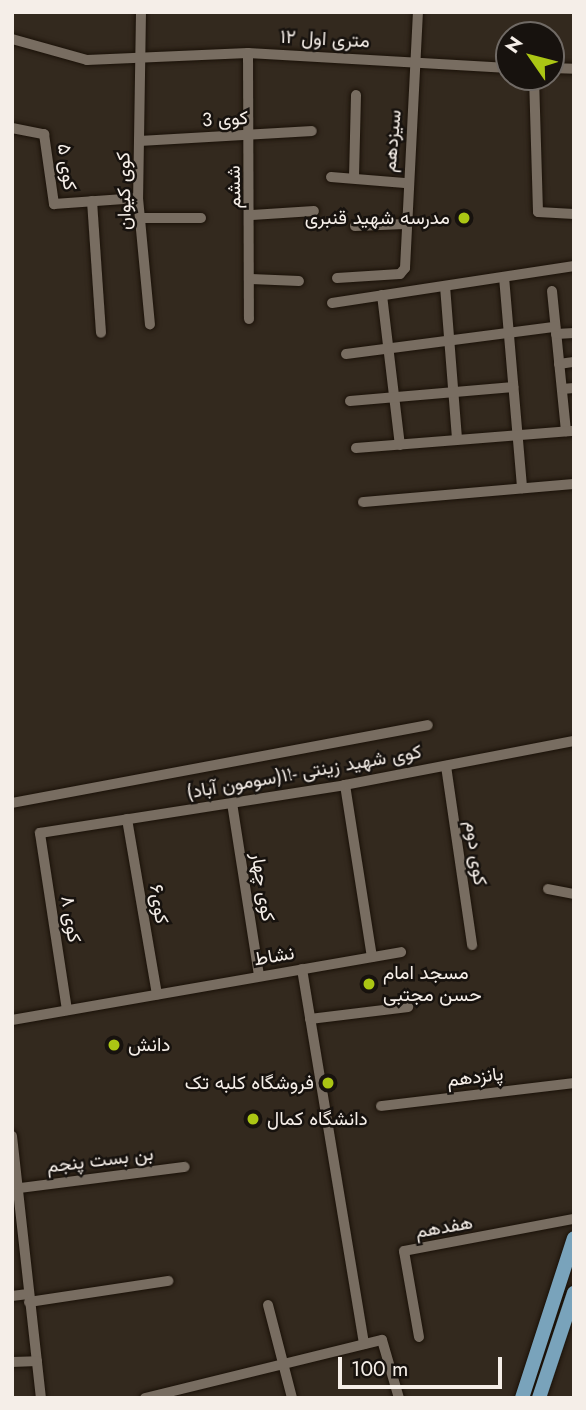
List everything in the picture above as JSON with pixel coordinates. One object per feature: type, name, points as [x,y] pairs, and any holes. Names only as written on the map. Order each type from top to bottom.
[{"type":"main road","points":[[522,1398],[574,1238]]},
{"type":"main road","points":[[539,1398],[574,1293]]},
{"type":"street","name":"کوی کیوان","points":[[141,12],[138,198],[150,324]]},
{"type":"street","name":"سیزدهم","points":[[337,278],[403,272],[405,183],[416,67],[418,12]]},
{"type":"street","name":"۱۲ متری اول","points":[[12,39],[87,60],[248,53],[368,57],[416,67],[495,68]]},
{"type":"street","name":"ششم","points":[[248,53],[252,215],[250,320]]},
{"type":"street","points":[[534,91],[538,212],[574,214]]},
{"type":"street","points":[[355,177],[356,95]]},
{"type":"street","name":"کوی ۵","points":[[12,128],[44,134],[54,204],[138,198]]},
{"type":"street","name":"کوی 3","points":[[140,141],[313,131]]},
{"type":"street","points":[[331,177],[405,183]]},
{"type":"street","points":[[92,201],[101,333]]},
{"type":"street","points":[[252,215],[314,211]]},
{"type":"street","points":[[141,218],[201,218]]},
{"type":"street","points":[[355,226],[405,225]]},
{"type":"street","points":[[332,303],[574,267]]},
{"type":"street","points":[[504,277],[522,488]]},
{"type":"street","points":[[250,279],[299,281]]},
{"type":"street","points":[[445,286],[457,440]]},
{"type":"street","points":[[356,449],[570,431],[562,389],[552,291]]},
{"type":"street","points":[[382,295],[400,445]]},
{"type":"street","points":[[346,354],[509,333],[574,333]]},
{"type":"street","points":[[559,364],[574,362]]},
{"type":"street","points":[[350,401],[513,387]]},
{"type":"street","points":[[562,389],[574,388]]},
{"type":"street","points":[[363,502],[574,484]]},
{"type":"street","points":[[12,803],[428,725]]},
{"type":"street","name":"کوی شهید زینتی -۱۱(سومون آباد)","points":[[40,833],[345,785],[574,740]]},
{"type":"street","name":"کوی دوم","points":[[446,766],[472,945]]},
{"type":"street","points":[[345,785],[372,957]]},
{"type":"street","name":"کوی چهار","points":[[232,803],[259,976]]},
{"type":"street","name":"کوی۶","points":[[127,820],[157,994]]},
{"type":"street","name":"کوی ۸","points":[[40,833],[68,1010]]},
{"type":"street","points":[[548,889],[574,894]]},
{"type":"street","name":"نشاط","points":[[12,1020],[401,952]]},
{"type":"street","points":[[302,969],[364,1344]]},
{"type":"street","points":[[310,1018],[408,1007]]},
{"type":"street","name":"پانزدهم","points":[[381,1106],[574,1083]]},
{"type":"street","points":[[12,1136],[20,1188],[41,1398]]},
{"type":"street","name":"بن بست پنجم","points":[[20,1188],[185,1167]]},
{"type":"street","name":"هفدهم","points":[[419,1336],[404,1251],[574,1219]]},
{"type":"street","points":[[12,1296],[29,1298],[168,1281]]},
{"type":"street","points":[[268,1305],[292,1398]]},
{"type":"street","points":[[145,1398],[170,1395],[281,1362],[382,1340],[399,1398]]},
{"type":"street","points":[[12,1362],[37,1361]]},
{"type":"place","name":"مدرسه شهید قنبری","points":[[464,218]]},
{"type":"place","name":"مسجد امام حسن مجتبی","points":[[369,984]]},
{"type":"place","name":"دانش","points":[[114,1045]]},
{"type":"place","name":"فروشگاه کلبه تک","points":[[328,1083]]},
{"type":"place","name":"دانشگاه کمال","points":[[253,1119]]}]
